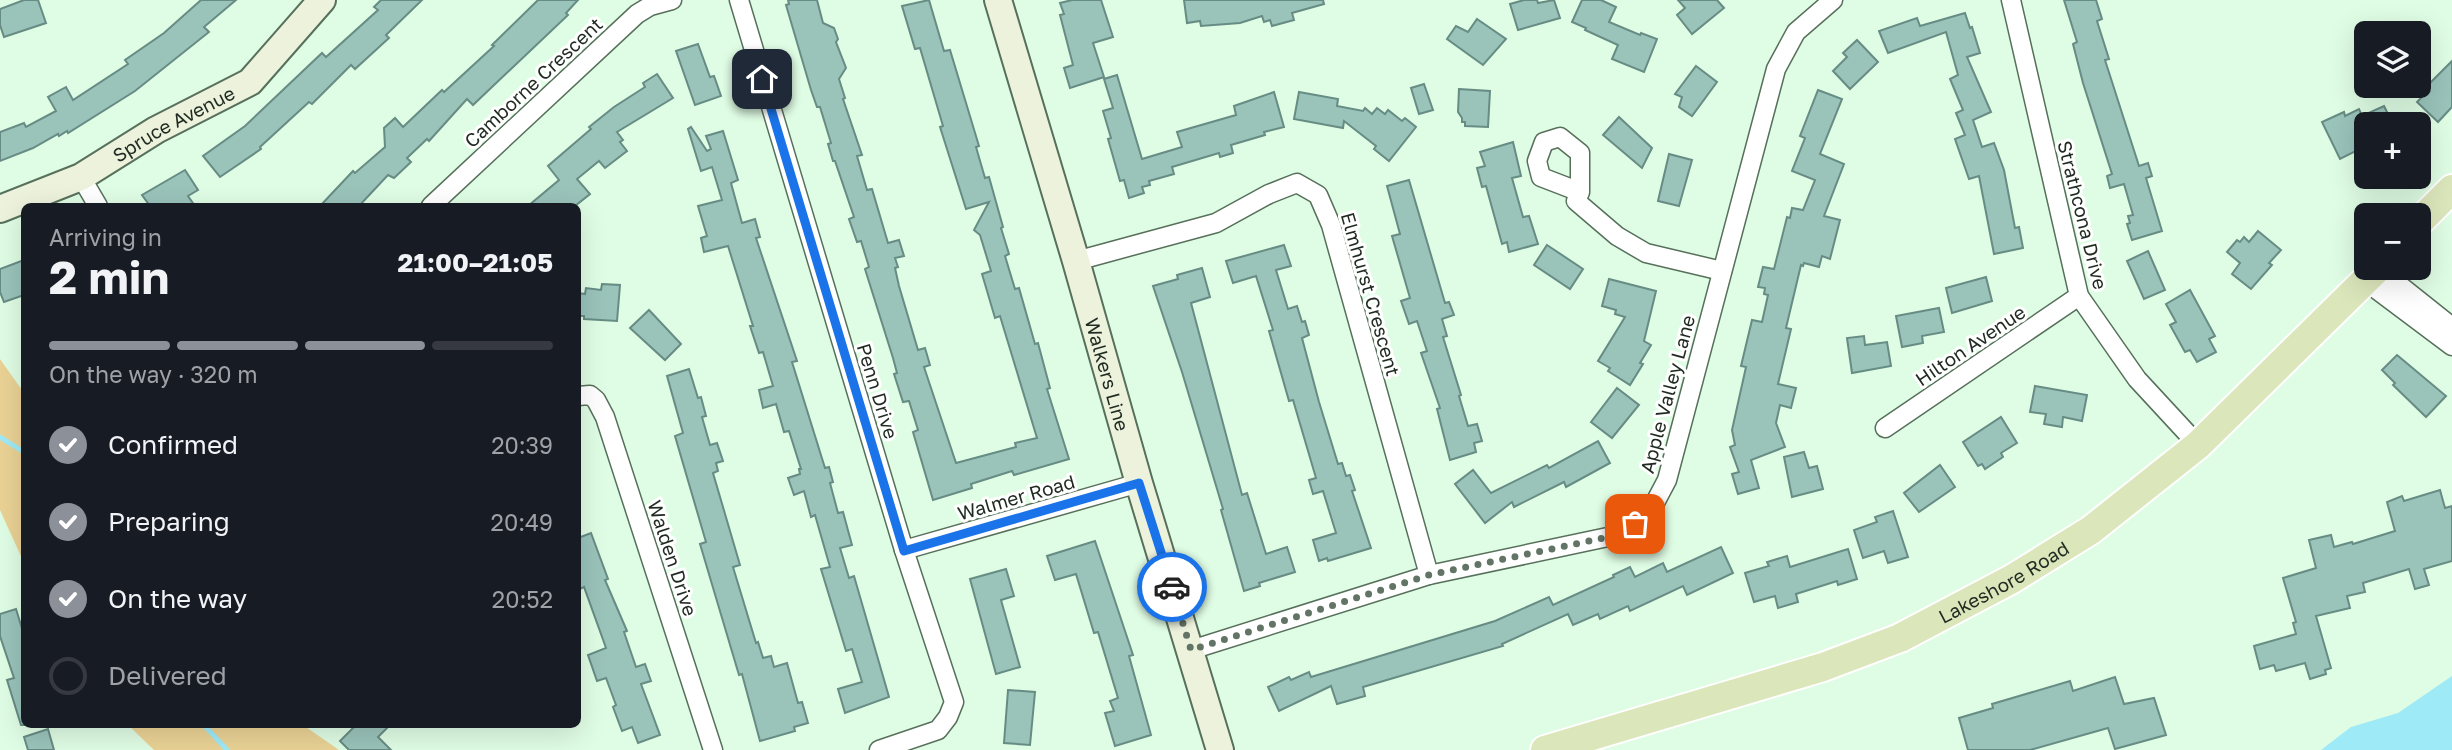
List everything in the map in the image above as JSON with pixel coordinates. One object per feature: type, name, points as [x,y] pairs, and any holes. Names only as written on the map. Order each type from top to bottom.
[{"type":"main road","name":"Spruce Avenue","points":[[0,209],[81,177],[156,130],[250,82],[322,0]]},
{"type":"main road","name":"Walkers Line","points":[[998,0],[1220,750]]},
{"type":"main road","points":[[2431,210],[2452,189]]},
{"type":"main road","name":"Lakeshore Road","points":[[1545,750],[1823,667],[1900,638],[2012,579],[2091,530],[2198,444],[2366,280]]},
{"type":"street","name":"Camborne Crescent","points":[[434,203],[637,14],[650,6],[672,0]]},
{"type":"street","name":"Penn Drive","points":[[738,0],[904,551],[954,702],[948,717],[938,730],[879,750]]},
{"type":"street","name":"Apple Valley Lane","points":[[1191,650],[1429,575],[1622,534],[1649,514],[1667,480],[1776,69],[1796,33],[1833,0]]},
{"type":"street","name":"Strathcona Drive","points":[[2011,0],[2079,296],[2137,379],[2198,444]]},
{"type":"street","points":[[81,177],[96,203]]},
{"type":"street","name":"Elmhurst Crescent","points":[[1076,261],[1216,223],[1269,194],[1297,183],[1318,195],[1331,225],[1429,575]]},
{"type":"street","points":[[1580,192],[1576,201],[1617,236],[1646,253],[1723,271]]},
{"type":"street","points":[[2380,280],[2402,310],[2452,346]]},
{"type":"street","points":[[2388,280],[2414,295],[2452,327]]},
{"type":"street","points":[[2402,310],[2414,295]]},
{"type":"street","name":"Hilton Avenue","points":[[1885,428],[2079,296]]},
{"type":"street","name":"Walden Drive","points":[[581,396],[590,395],[605,418],[713,750]]},
{"type":"street","name":"Walmer Road","points":[[904,551],[1139,483]]},
{"type":"shaded area","points":[[0,359],[21,389],[21,556],[0,510]]},
{"type":"shaded area","points":[[131,728],[307,728],[339,750],[154,750]]},
{"type":"water","points":[[2452,676],[2452,750],[2321,750],[2351,727],[2398,713]]},
{"type":"building","points":[[24,0],[38,0],[46,23],[4,37],[0,25],[0,9]]},
{"type":"building","points":[[201,0],[236,0],[204,27],[209,32],[135,91],[68,133],[58,134],[33,148],[0,161],[0,132],[24,123],[26,127],[56,111],[48,97],[66,87],[73,100],[128,64],[125,60],[164,33]]},
{"type":"building","points":[[381,0],[422,0],[386,35],[389,38],[355,69],[351,65],[312,104],[309,102],[260,147],[261,149],[220,177],[203,156],[245,126],[322,53],[326,57],[378,10],[374,7]]},
{"type":"building","points":[[538,0],[578,0],[566,13],[568,15],[473,105],[467,99],[429,141],[427,139],[407,158],[411,162],[394,178],[388,175],[362,203],[323,203],[353,171],[355,173],[385,147],[384,128],[395,118],[403,127],[494,46],[492,45]]},
{"type":"building","points":[[788,0],[817,0],[823,23],[834,28],[838,39],[836,42],[846,68],[839,79],[862,155],[857,156],[867,190],[872,189],[888,243],[899,240],[904,256],[895,258],[899,286],[918,350],[925,348],[930,365],[924,367],[956,463],[1016,447],[1015,443],[1037,438],[1000,316],[995,318],[982,274],[991,271],[980,235],[974,230],[989,202],[966,209],[940,127],[943,126],[920,48],[915,49],[902,6],[929,0],[944,51],[950,50],[979,146],[976,147],[985,178],[989,177],[1009,254],[1005,256],[1015,289],[1019,288],[1035,344],[1038,343],[1050,388],[1047,389],[1069,459],[1014,475],[1012,471],[971,484],[972,488],[933,500],[913,432],[918,430],[909,401],[903,402],[894,374],[897,373],[893,358],[865,269],[869,267],[861,241],[857,242],[849,219],[854,217],[833,161],[828,144],[831,143],[820,107],[817,107],[811,90],[786,5],[789,4]]},
{"type":"building","points":[[1072,0],[1101,0],[1113,37],[1093,43],[1104,77],[1070,88],[1064,68],[1073,65],[1060,15],[1064,14],[1060,3]]},
{"type":"building","points":[[1184,0],[1323,0],[1324,4],[1292,13],[1294,20],[1272,26],[1270,20],[1264,22],[1262,16],[1240,23],[1201,26],[1200,21],[1187,23]]},
{"type":"building","points":[[1537,0],[1538,3],[1554,0],[1560,18],[1518,30],[1510,4]]},
{"type":"building","points":[[1582,0],[1601,0],[1616,7],[1609,22],[1657,39],[1644,72],[1612,59],[1618,45],[1572,22]]},
{"type":"building","points":[[1678,0],[1717,0],[1724,8],[1692,34],[1677,15],[1685,8]]},
{"type":"building","points":[[2064,0],[2096,0],[2102,19],[2097,21],[2109,59],[2105,60],[2139,166],[2148,163],[2152,176],[2146,178],[2162,231],[2132,240],[2127,224],[2130,223],[2128,216],[2133,215],[2124,184],[2110,188],[2107,176],[2112,174],[2083,83],[2073,44],[2077,42]]},
{"type":"building","points":[[1965,13],[1980,53],[1967,57],[1991,112],[1973,120],[1982,147],[1994,143],[2004,170],[2015,228],[2019,227],[2023,248],[1994,254],[1979,176],[1969,179],[1955,139],[1965,135],[1956,113],[1963,110],[1950,79],[1958,75],[1946,32],[1888,53],[1879,31],[1917,18],[1920,26]]},
{"type":"building","points":[[1477,19],[1506,39],[1483,65],[1447,39],[1456,26],[1468,32]]},
{"type":"building","points":[[1857,40],[1878,62],[1850,89],[1833,71],[1847,57],[1843,53]]},
{"type":"building","points":[[698,44],[710,77],[714,76],[721,96],[695,105],[676,51]]},
{"type":"building","points":[[2452,61],[2452,107],[2438,122],[2431,112],[2417,102],[2421,98],[2431,98],[2431,82]]},
{"type":"building","points":[[1696,66],[1717,82],[1692,116],[1679,107],[1682,97],[1675,94]]},
{"type":"building","points":[[657,74],[673,98],[617,132],[627,151],[605,168],[599,161],[577,179],[590,194],[579,203],[532,203],[559,180],[548,166],[591,129],[589,127],[645,87],[643,83]]},
{"type":"building","points":[[1117,75],[1142,159],[1182,147],[1177,132],[1236,115],[1234,106],[1274,92],[1284,127],[1231,145],[1233,153],[1220,157],[1219,153],[1172,167],[1174,174],[1149,181],[1150,185],[1142,187],[1144,193],[1129,198],[1124,180],[1120,181],[1103,111],[1113,108],[1104,79]]},
{"type":"building","points":[[1424,84],[1433,110],[1419,114],[1411,88]]},
{"type":"building","points":[[1459,89],[1490,91],[1488,127],[1465,126],[1458,112]]},
{"type":"building","points":[[1818,90],[1842,99],[1820,154],[1844,164],[1824,216],[1840,220],[1830,259],[1822,256],[1819,267],[1804,263],[1801,265],[1786,328],[1791,329],[1778,384],[1796,388],[1791,408],[1780,405],[1776,423],[1785,447],[1751,460],[1759,488],[1738,494],[1732,474],[1739,472],[1730,447],[1735,445],[1732,430],[1746,367],[1741,366],[1752,320],[1762,322],[1768,295],[1764,294],[1765,288],[1758,287],[1763,267],[1774,269],[1787,217],[1790,218],[1792,208],[1803,210],[1815,180],[1792,171],[1805,138],[1800,136]]},
{"type":"building","points":[[1299,92],[1338,99],[1337,106],[1363,111],[1365,108],[1372,114],[1377,108],[1385,114],[1388,110],[1402,121],[1405,118],[1416,127],[1389,161],[1374,149],[1376,146],[1344,121],[1343,128],[1294,119]]},
{"type":"building","points":[[2384,106],[2387,112],[2371,112]]},
{"type":"building","points":[[2359,109],[2360,112],[2354,112],[2354,152],[2340,159],[2322,122],[2344,112],[2345,116]]},
{"type":"building","points":[[1619,117],[1652,148],[1642,168],[1603,135]]},
{"type":"building","points":[[691,127],[707,151],[711,149],[706,136],[723,131],[738,180],[731,183],[742,223],[755,219],[760,237],[756,238],[797,361],[792,362],[825,468],[829,467],[838,513],[843,512],[852,545],[840,548],[849,578],[854,576],[889,697],[845,713],[838,689],[862,682],[852,649],[846,651],[821,569],[830,567],[815,515],[811,517],[804,491],[794,495],[788,478],[800,474],[801,469],[789,431],[784,432],[776,404],[763,408],[759,390],[773,386],[763,352],[759,353],[750,326],[753,326],[728,246],[704,252],[701,238],[707,236],[698,206],[722,200],[712,167],[701,171],[688,129]]},
{"type":"building","points":[[1513,142],[1521,176],[1512,178],[1523,217],[1529,216],[1538,244],[1509,252],[1507,242],[1502,244],[1486,186],[1482,187],[1477,168],[1485,166],[1480,152]]},
{"type":"building","points":[[1669,154],[1692,160],[1679,206],[1658,201]]},
{"type":"building","points":[[185,170],[198,190],[188,196],[193,203],[148,203],[142,195]]},
{"type":"building","points":[[1409,180],[1445,303],[1449,302],[1454,315],[1442,319],[1447,336],[1443,337],[1461,395],[1459,396],[1468,426],[1477,424],[1482,441],[1474,443],[1476,452],[1450,460],[1437,409],[1440,408],[1421,353],[1427,351],[1417,321],[1409,324],[1401,301],[1410,298],[1392,236],[1400,234],[1387,186]]},
{"type":"building","points":[[2258,231],[2281,250],[2251,289],[2232,274],[2240,263],[2227,252],[2237,240],[2240,242],[2244,237],[2249,242]]},
{"type":"building","points":[[1284,245],[1291,266],[1276,270],[1288,309],[1297,306],[1302,322],[1305,321],[1309,335],[1302,338],[1319,402],[1338,464],[1342,463],[1346,476],[1350,475],[1355,490],[1352,491],[1371,548],[1328,561],[1327,558],[1319,561],[1313,540],[1336,533],[1323,491],[1313,494],[1309,480],[1316,478],[1293,400],[1289,401],[1269,331],[1273,330],[1256,276],[1233,283],[1226,261]]},
{"type":"building","points":[[1547,245],[1583,269],[1570,289],[1534,265]]},
{"type":"building","points":[[2148,251],[2165,290],[2144,299],[2127,261]]},
{"type":"building","points":[[21,261],[21,296],[4,302],[0,292],[0,269]]},
{"type":"building","points":[[1202,268],[1210,297],[1191,303],[1242,495],[1247,493],[1266,554],[1287,547],[1295,572],[1259,583],[1260,586],[1244,591],[1221,510],[1223,509],[1153,286]]},
{"type":"building","points":[[1986,277],[1992,301],[1952,313],[1946,288]]},
{"type":"building","points":[[1609,279],[1656,291],[1644,341],[1651,345],[1630,385],[1598,361],[1625,317],[1615,314],[1616,310],[1602,306]]},
{"type":"building","points":[[602,284],[620,285],[617,321],[584,319],[584,316],[581,316],[581,293],[585,294],[586,288],[601,290]]},
{"type":"building","points":[[2190,290],[2215,336],[2209,339],[2216,352],[2197,362],[2190,350],[2185,352],[2170,325],[2176,322],[2166,304]]},
{"type":"building","points":[[1939,308],[1944,332],[1922,336],[1923,343],[1902,347],[1896,316]]},
{"type":"building","points":[[649,310],[681,344],[665,360],[630,328]]},
{"type":"building","points":[[1864,336],[1865,345],[1887,342],[1891,366],[1852,373],[1847,338]]},
{"type":"building","points":[[2397,355],[2446,396],[2426,417],[2393,385],[2395,383],[2382,370]]},
{"type":"building","points":[[689,369],[698,398],[701,397],[706,416],[702,417],[710,445],[717,443],[723,461],[716,463],[718,471],[713,473],[740,565],[733,567],[756,643],[758,642],[763,658],[771,656],[774,667],[787,663],[798,703],[802,702],[808,723],[794,727],[795,731],[760,741],[742,674],[739,675],[700,544],[706,542],[675,436],[683,433],[667,376]]},
{"type":"building","points":[[2035,386],[2087,395],[2082,421],[2063,417],[2062,427],[2044,424],[2046,414],[2030,412]]},
{"type":"building","points":[[1617,388],[1639,405],[1612,438],[1591,422]]},
{"type":"building","points":[[2001,417],[2017,443],[2001,453],[2003,457],[1985,469],[1982,464],[1978,466],[1963,442]]},
{"type":"building","points":[[1598,441],[1610,463],[1566,487],[1564,482],[1514,507],[1512,502],[1485,523],[1455,484],[1473,470],[1491,493],[1547,465],[1549,468]]},
{"type":"building","points":[[1804,452],[1809,468],[1817,466],[1823,489],[1792,497],[1784,457]]},
{"type":"building","points":[[1940,465],[1955,487],[1919,512],[1904,493]]},
{"type":"building","points":[[2440,490],[2445,508],[2452,506],[2452,561],[2424,569],[2429,585],[2415,589],[2409,569],[2363,583],[2365,592],[2347,596],[2350,608],[2316,616],[2331,668],[2325,670],[2326,674],[2310,679],[2305,663],[2276,671],[2274,665],[2260,669],[2254,646],[2296,634],[2293,623],[2296,622],[2283,578],[2316,568],[2309,540],[2331,535],[2334,547],[2395,531],[2387,502],[2402,496],[2404,501]]},
{"type":"building","points":[[1893,511],[1908,557],[1888,563],[1884,551],[1863,558],[1854,530],[1877,522],[1875,517]]},
{"type":"building","points":[[591,533],[608,579],[605,580],[627,631],[624,632],[636,667],[645,664],[651,681],[641,684],[660,735],[638,743],[632,727],[622,731],[606,678],[597,681],[588,655],[606,648],[584,587],[581,588],[581,537]]},
{"type":"building","points":[[1095,541],[1133,655],[1129,656],[1151,735],[1115,746],[1105,713],[1114,711],[1110,701],[1118,698],[1098,632],[1094,633],[1076,574],[1055,580],[1047,556]]},
{"type":"building","points":[[1721,547],[1733,573],[1687,595],[1683,586],[1630,611],[1628,606],[1600,619],[1598,614],[1573,625],[1568,614],[1502,644],[1503,646],[1363,687],[1365,696],[1337,704],[1331,686],[1279,711],[1268,687],[1289,677],[1291,680],[1309,672],[1311,677],[1495,621],[1549,597],[1553,605],[1630,567],[1635,577],[1663,563],[1667,572]]},
{"type":"building","points":[[1848,549],[1857,579],[1838,585],[1837,581],[1796,594],[1798,602],[1778,608],[1775,596],[1754,602],[1745,573],[1769,566],[1767,562],[1787,556],[1790,567]]},
{"type":"building","points":[[1006,569],[1014,596],[1001,600],[1020,667],[996,674],[970,579]]},
{"type":"building","points":[[16,609],[21,625],[21,725],[7,680],[14,678],[0,636],[0,614]]},
{"type":"building","points":[[2115,677],[2124,704],[2154,698],[2166,735],[2115,749],[2108,728],[2030,750],[1968,750],[1959,718],[1993,708],[1992,704],[2070,681],[2073,691]]},
{"type":"building","points":[[1008,690],[1035,692],[1030,745],[1004,743]]},
{"type":"building","points":[[353,728],[387,728],[378,737],[391,750],[349,750],[340,741]]},
{"type":"building","points":[[48,729],[54,750],[28,750],[24,737]]},
{"type":"waterway","points":[[0,437],[21,450]]},
{"type":"waterway","points":[[207,728],[227,750]]},
{"type":"way so far","points":[[1172,587],[1191,650],[1429,575],[1622,534],[1635,524]]},
{"type":"route","points":[[762,79],[904,551],[1139,483],[1172,587]]}]
